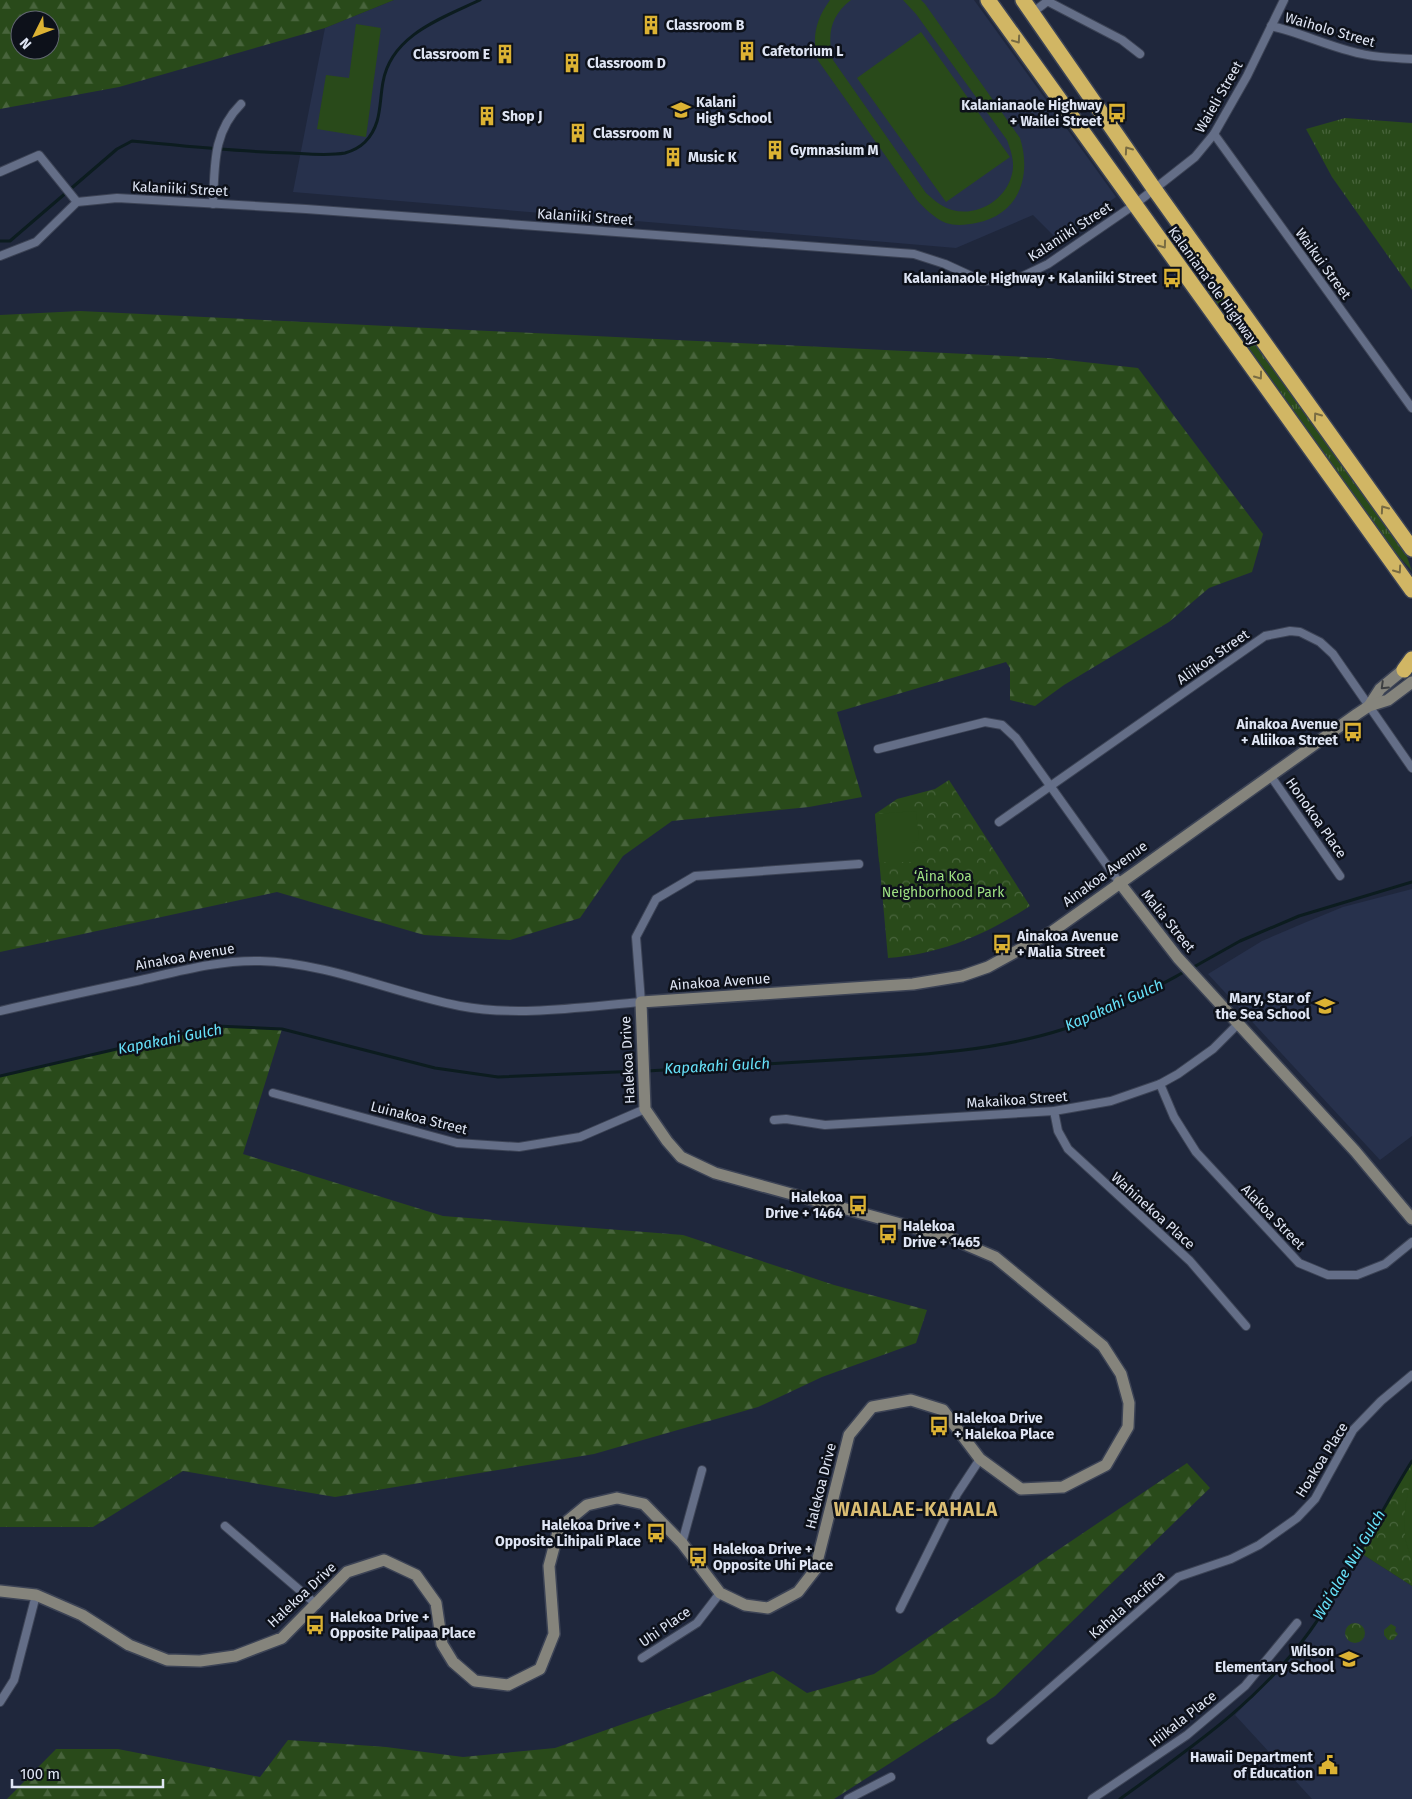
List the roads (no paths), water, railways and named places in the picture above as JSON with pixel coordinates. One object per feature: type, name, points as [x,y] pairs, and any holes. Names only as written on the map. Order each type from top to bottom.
[{"type":"highway","name":"Kalaniana’ole Highway","points":[[988,0],[1134,206],[1412,590]]},
{"type":"highway","name":"Kalaniana’ole Highway","points":[[1023,0],[1155,190],[1412,549]]},
{"type":"street","name":"Waieli Street","points":[[1155,190],[1196,157],[1214,134],[1247,76],[1284,0]]},
{"type":"street","points":[[1032,13],[1049,1],[1122,40],[1140,54]]},
{"type":"street","name":"Waiholo Street","points":[[1271,26],[1295,31],[1348,51],[1372,57],[1412,59]]},
{"type":"street","points":[[214,204],[216,157],[220,134],[230,114],[241,104]]},
{"type":"street","name":"Waikui Street","points":[[1214,134],[1410,403]]},
{"type":"street","points":[[0,172],[38,155],[77,202],[36,242],[0,256]]},
{"type":"street","name":"Kalaniiki Street","points":[[77,202],[117,198],[214,204],[914,254],[945,264],[982,281],[1017,279],[1048,264],[1155,190]]},
{"type":"street","name":"Aliikoa Street","points":[[999,822],[1252,645],[1277,632],[1300,632],[1328,648],[1412,768]]},
{"type":"street","name":"Ainakoa Avenue","points":[[0,1011],[212,964],[253,961],[316,968],[437,1000],[480,1009],[532,1010],[913,984],[962,976],[988,967],[1030,946],[1369,706],[1380,689],[1410,668]]},
{"type":"street","name":"Malia Street","points":[[878,749],[986,722],[998,723],[1007,728],[1119,882],[1178,958],[1355,1151],[1412,1219]]},
{"type":"street","name":"Honokoa Place","points":[[1270,775],[1340,876]]},
{"type":"street","name":"Halekoa Drive","points":[[0,1591],[36,1595],[82,1615],[129,1645],[167,1660],[200,1661],[235,1656],[282,1638],[347,1572],[384,1560],[416,1575],[436,1603],[442,1644],[453,1662],[475,1681],[508,1685],[540,1669],[554,1634],[549,1566],[559,1528],[587,1505],[617,1498],[644,1504],[682,1542],[720,1593],[746,1605],[768,1608],[798,1592],[815,1570],[849,1436],[872,1407],[910,1400],[943,1410],[980,1459],[1021,1489],[1063,1487],[1106,1465],[1128,1427],[1129,1403],[1121,1374],[1103,1346],[995,1257],[948,1238],[716,1173],[681,1157],[667,1141],[645,1109],[641,1002],[636,937],[656,899],[695,876],[859,864]]},
{"type":"street","name":"Makaikoa Street","points":[[774,1120],[786,1119],[825,1125],[1054,1111],[1111,1101],[1160,1084],[1198,1061],[1238,1024]]},
{"type":"street","name":"Alakoa Street","points":[[1160,1084],[1174,1117],[1196,1152],[1299,1263],[1328,1275],[1357,1275],[1385,1264],[1412,1242]]},
{"type":"street","name":"Luinakoa Street","points":[[274,1093],[457,1143],[519,1147],[580,1137],[645,1109]]},
{"type":"street","name":"Wahinekoa Place","points":[[1054,1111],[1058,1131],[1068,1149],[1190,1261],[1246,1326]]},
{"type":"street","name":"Hoakoa Place","points":[[1297,1518],[1315,1499],[1353,1430],[1381,1401],[1412,1375]]},
{"type":"street","points":[[900,1609],[957,1494],[980,1459]]},
{"type":"street","points":[[682,1542],[702,1470]]},
{"type":"street","name":"Kahala Pacifica","points":[[991,1740],[1178,1577],[1259,1546],[1297,1518]]},
{"type":"street","points":[[225,1526],[316,1605]]},
{"type":"street","name":"Uhi Place","points":[[642,1658],[697,1623],[720,1593]]},
{"type":"street","points":[[0,1702],[14,1680],[36,1595]]},
{"type":"street","name":"Hiikala Place","points":[[1092,1799],[1186,1735],[1245,1686],[1297,1623]]},
{"type":"street","points":[[848,1799],[891,1777]]},
{"type":"waterway","points":[[0,241],[10,241],[117,149],[132,141],[231,150],[318,154],[345,153],[356,149],[365,142],[377,121],[383,82],[388,66],[396,52],[420,30],[480,0]]},
{"type":"waterway","name":"Kapakahi Gulch","points":[[1192,968],[1240,941],[1299,916],[1412,882]]},
{"type":"waterway","name":"Kapakahi Gulch","points":[[647,1071],[904,1056],[958,1051],[1012,1042],[1064,1029],[1095,1017],[1186,971]]},
{"type":"waterway","name":"Kapakahi Gulch","points":[[0,1076],[216,1026],[282,1029],[435,1068],[498,1077],[640,1071]]},
{"type":"waterway","name":"Waiʻalae Nui Gulch","points":[[1120,1799],[1222,1723],[1290,1657],[1337,1590],[1412,1461]]},
{"type":"place","name":"Classroom B","points":[[651,25]]},
{"type":"place","name":"Cafetorium L","points":[[747,51]]},
{"type":"place","name":"Classroom E","points":[[505,54]]},
{"type":"place","name":"Classroom D","points":[[572,63]]},
{"type":"place","name":"Kalani High School","points":[[681,110]]},
{"type":"place","name":"Kalanianaole Highway + Wailei Street","points":[[1117,113]]},
{"type":"place","name":"Shop J","points":[[487,116]]},
{"type":"place","name":"Classroom N","points":[[578,133]]},
{"type":"place","name":"Gymnasium M","points":[[775,150]]},
{"type":"place","name":"Music K","points":[[673,157]]},
{"type":"place","name":"Kalanianaole Highway + Kalaniiki Street","points":[[1172,278]]},
{"type":"place","name":"Ainakoa Avenue + Aliikoa Street","points":[[1353,732]]},
{"type":"place","name":"Ainakoa Avenue + Malia Street","points":[[1002,944]]},
{"type":"place","name":"Mary, Star of the Sea School","points":[[1325,1006]]},
{"type":"place","name":"Halekoa Drive + 1464","points":[[858,1205]]},
{"type":"place","name":"Halekoa Drive + 1465","points":[[888,1234]]},
{"type":"place","name":"Halekoa Drive + Halekoa Place","points":[[939,1426]]},
{"type":"place","name":"Halekoa Drive + Opposite Lihipali Place","points":[[656,1533]]},
{"type":"place","name":"Halekoa Drive + Opposite Uhi Place","points":[[698,1557]]},
{"type":"place","name":"Halekoa Drive + Opposite Palipaa Place","points":[[315,1625]]},
{"type":"place","name":"Wilson Elementary School","points":[[1349,1659]]},
{"type":"place","name":"Hawaii Department of Education","points":[[1328,1765]]},
{"type":"district","name":"WAIALAE-KAHALA","points":[[916,1509]]},
{"type":"park label","name":"‘Āina Koa Neighborhood Park","points":[[943,884]]}]
